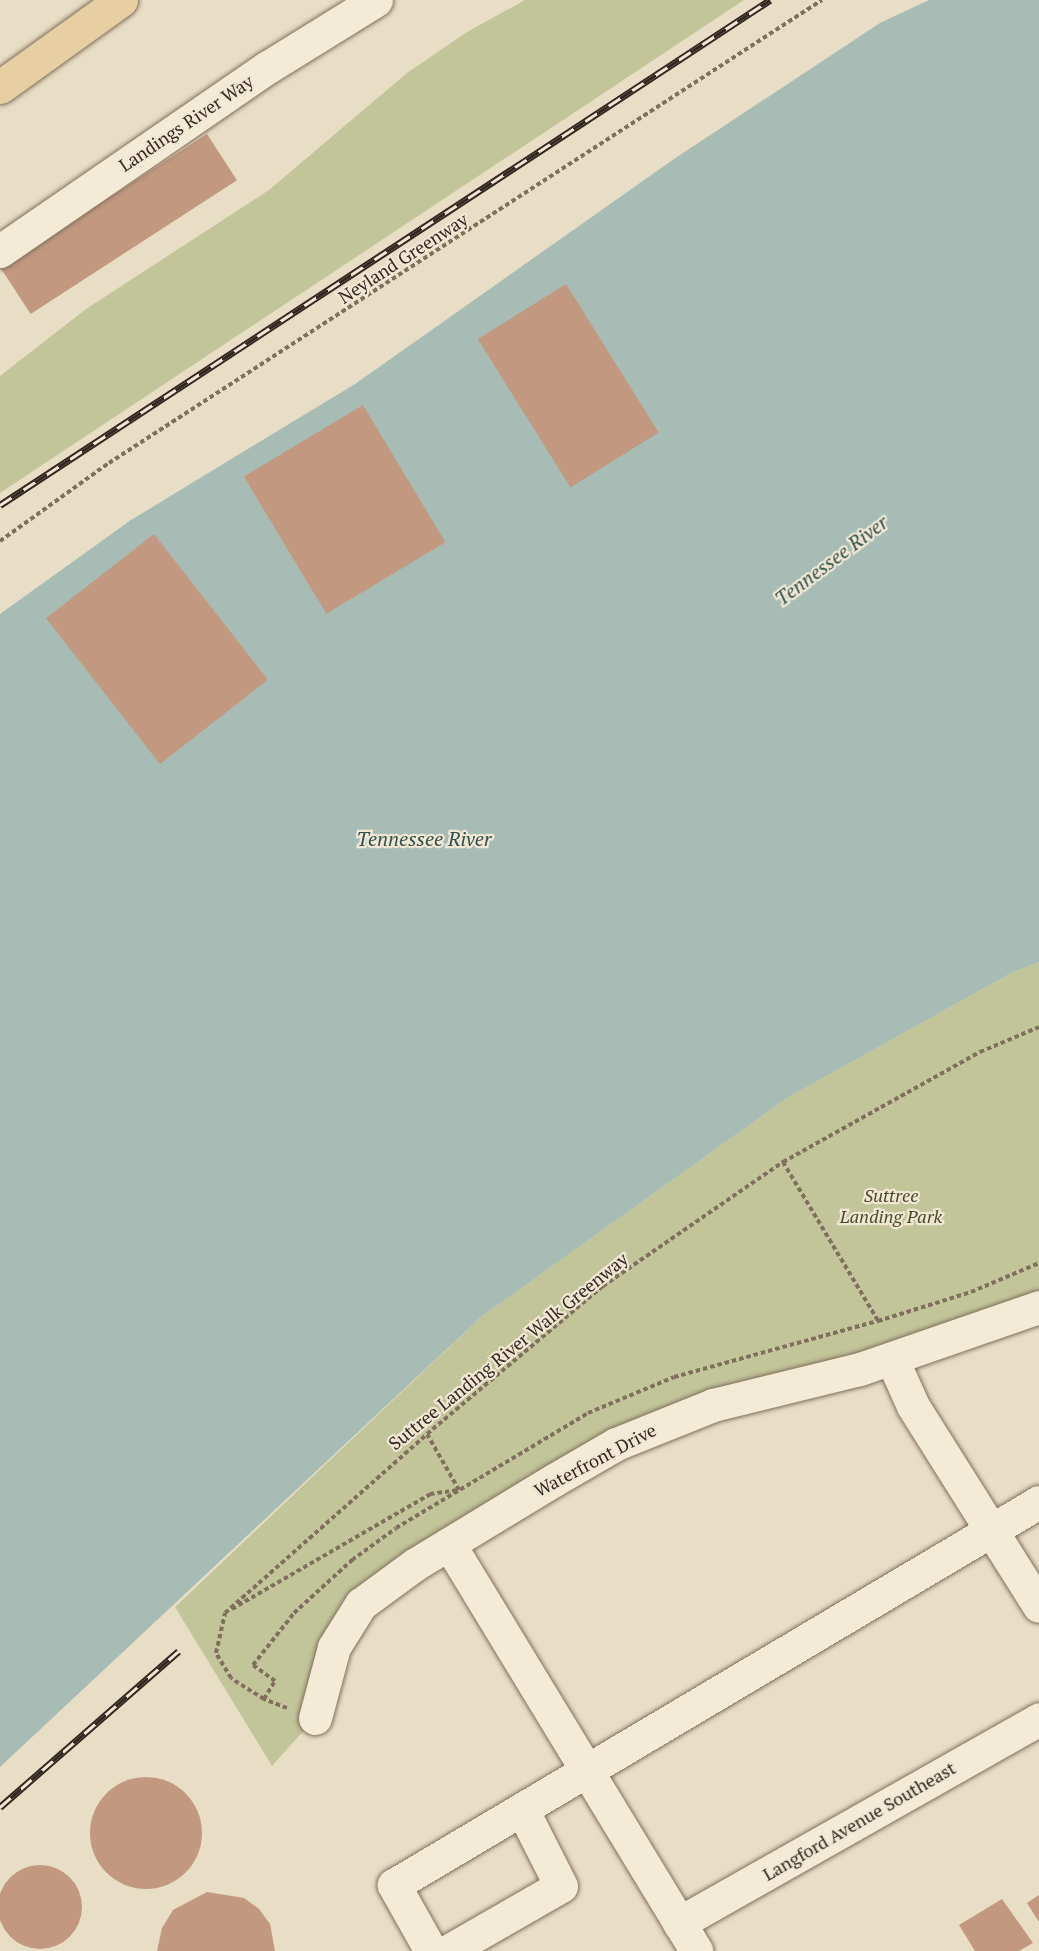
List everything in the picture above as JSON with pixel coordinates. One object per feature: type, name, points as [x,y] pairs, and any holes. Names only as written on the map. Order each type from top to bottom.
[{"type":"main road","points":[[0,87],[121,0]]},
{"type":"street","name":"Landings River Way","points":[[0,251],[268,67],[376,0]]},
{"type":"street","name":"Waterfront Drive","points":[[315,1718],[334,1647],[361,1604],[448,1544],[616,1444],[663,1423],[713,1405],[892,1359],[1039,1307]]},
{"type":"street","points":[[892,1359],[913,1406],[1039,1606]]},
{"type":"street","points":[[431,1951],[394,1885],[1039,1502]]},
{"type":"street","points":[[448,1544],[696,1951]]},
{"type":"street","name":"Langford Avenue Southeast","points":[[680,1923],[1039,1719]]},
{"type":"street","points":[[448,1951],[561,1886],[522,1809]]},
{"type":"path","name":"Neyland Greenway","points":[[0,541],[109,463],[822,0]]},
{"type":"path","name":"Suttree Landing River Walk Greenway","points":[[315,1718],[264,1699],[231,1678],[216,1653],[218,1633],[225,1613],[427,1434],[603,1286],[783,1162],[980,1052],[1039,1027]]},
{"type":"path","points":[[783,1162],[878,1322]]},
{"type":"path","points":[[225,1613],[430,1494],[459,1490],[427,1434]]},
{"type":"green space","points":[[525,0],[744,0],[0,493],[0,376],[86,309],[269,190],[407,73],[467,32]]},
{"type":"green space","name":"Suttree Landing Park","points":[[1039,962],[1039,1307],[713,1405],[361,1604],[315,1718],[272,1766],[175,1607],[481,1317],[787,1098],[1011,973]]},
{"type":"water","name":"Tennessee River","points":[[929,0],[1039,0],[1039,962],[1011,973],[787,1098],[481,1317],[0,1767],[0,614],[131,520],[355,384],[674,159],[880,23]]},
{"type":"building","points":[[207,134],[237,180],[31,314],[1,268]]},
{"type":"building","points":[[566,284],[659,432],[571,488],[478,339]]},
{"type":"building","points":[[363,405],[445,542],[326,614],[244,477]]},
{"type":"building","points":[[154,534],[268,680],[160,764],[46,618]]},
{"type":"building","points":[[146,1777],[167,1781],[186,1793],[198,1812],[202,1833],[198,1854],[186,1873],[167,1885],[146,1889],[125,1885],[106,1873],[94,1854],[90,1833],[94,1812],[106,1793],[125,1781]]},
{"type":"building","points":[[40,1865],[56,1868],[70,1877],[79,1891],[82,1907],[79,1923],[70,1937],[56,1946],[40,1949],[24,1946],[10,1937],[1,1923],[-2,1907],[1,1891],[10,1877],[24,1868]]},
{"type":"building","points":[[207,1892],[244,1898],[259,1909],[270,1924],[275,1951],[157,1951],[162,1928],[173,1910]]},
{"type":"building","points":[[1039,1895],[1039,1922],[1027,1903]]},
{"type":"building","points":[[1002,1899],[1033,1943],[1019,1951],[975,1951],[959,1925]]},
{"type":"railway","points":[[0,505],[770,0]]},
{"type":"railway","points":[[0,1807],[179,1651]]}]
